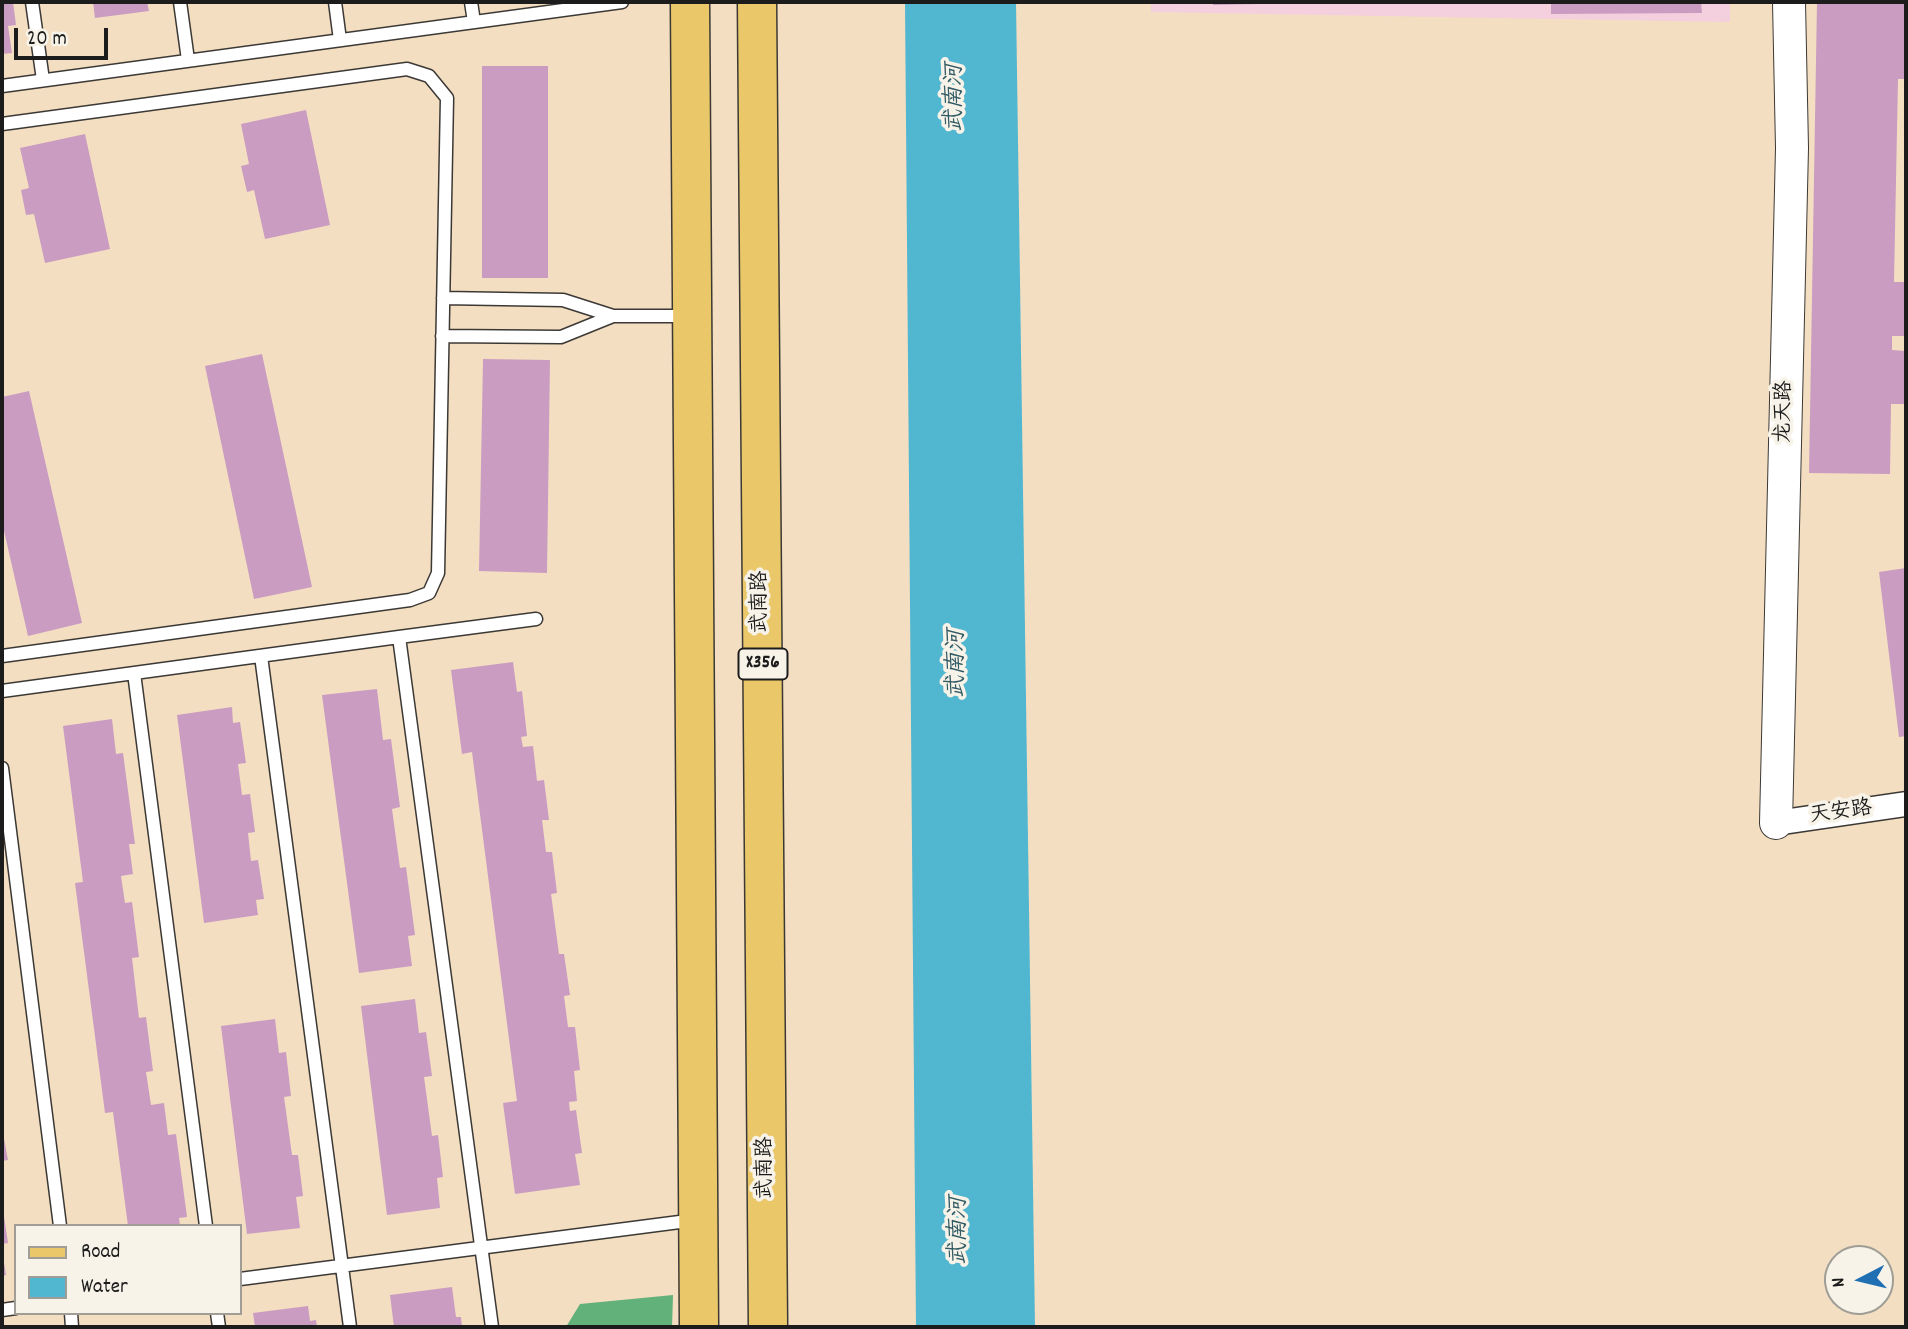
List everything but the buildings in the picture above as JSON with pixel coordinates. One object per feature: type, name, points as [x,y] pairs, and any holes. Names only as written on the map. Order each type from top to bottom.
[{"type":"main road","points":[[690,2],[699,1327]]},
{"type":"main road","name":"武南路","points":[[757,2],[768,1327]]},
{"type":"street","name":"龙天路","points":[[1776,823],[1792,148],[1789,2]]},
{"type":"street","name":"天安路","points":[[1776,823],[1906,804]]},
{"type":"lane","points":[[32,2],[43,80]]},
{"type":"lane","points":[[180,2],[188,60]]},
{"type":"lane","points":[[335,2],[340,40]]},
{"type":"lane","points":[[471,2],[474,22]]},
{"type":"lane","points":[[2,86],[622,2]]},
{"type":"lane","points":[[2,124],[407,69],[429,76],[447,98],[438,573],[429,593],[410,600],[2,656]]},
{"type":"lane","points":[[443,298],[563,300],[613,316],[692,316]]},
{"type":"lane","points":[[442,336],[561,337],[613,316]]},
{"type":"lane","points":[[2,691],[536,619]]},
{"type":"lane","points":[[399,637],[492,1327]]},
{"type":"lane","points":[[261,656],[350,1327]]},
{"type":"lane","points":[[134,673],[206,1224]]},
{"type":"lane","points":[[2,768],[60,1224]]},
{"type":"lane","points":[[242,1279],[698,1220]]},
{"type":"shaded area","points":[[1151,2],[1730,2],[1730,22],[1151,12]]},
{"type":"green space","points":[[673,1295],[672,1327],[566,1327],[580,1304]]},
{"type":"water","name":"武南河","points":[[905,2],[1016,2],[1035,1327],[916,1327]]}]
